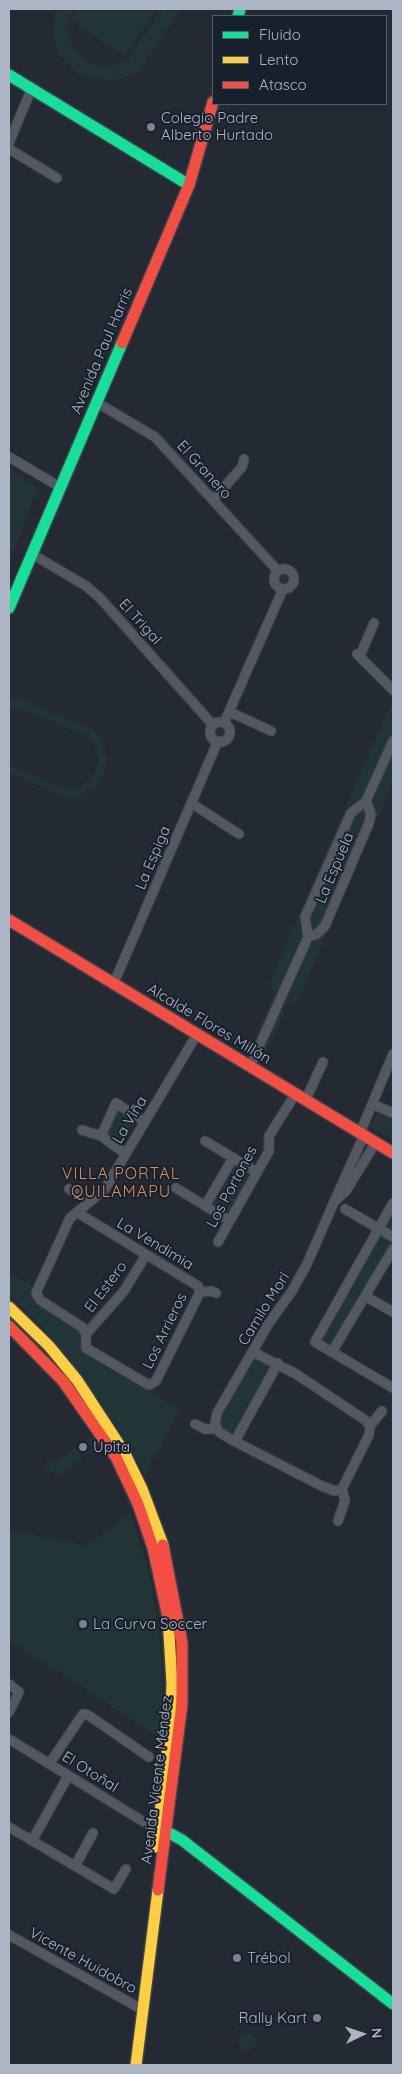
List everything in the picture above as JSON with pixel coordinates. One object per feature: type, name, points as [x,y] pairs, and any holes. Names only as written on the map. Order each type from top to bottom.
[{"type":"main road","points":[[9,75],[189,185]]},
{"type":"main road","name":"Avenida Paul Harris","points":[[9,608],[189,185],[212,105]]},
{"type":"main road","name":"Alcalde Flores Millán","points":[[9,920],[393,1153]]},
{"type":"main road","name":"Avenida Vicente Méndez","points":[[9,1307],[64,1363],[103,1416],[124,1452],[142,1489],[163,1544],[180,1627],[182,1670],[179,1738],[164,1828],[139,2008],[128,2065]]},
{"type":"main road","name":"Avenida Vicente Méndez","points":[[9,1326],[67,1386],[116,1457],[138,1504],[151,1541],[160,1571],[169,1624],[172,1661],[172,1706],[164,1828]]},
{"type":"main road","points":[[164,1828],[192,1847],[393,2004]]},
{"type":"main road","name":"Avenida Vicente Méndez","points":[[136,2065],[139,2008]]},
{"type":"street","points":[[9,143],[32,90]]},
{"type":"street","points":[[9,149],[57,178]]},
{"type":"street","name":"El Granero","points":[[96,402],[155,437],[278,571]]},
{"type":"street","points":[[9,457],[60,487]]},
{"type":"street","points":[[213,500],[242,467],[244,459]]},
{"type":"street","name":"El Trigal","points":[[32,554],[86,586],[100,598],[213,725]]},
{"type":"street","name":"La Espiga","points":[[113,984],[218,742],[224,741],[228,737],[230,731],[224,723],[283,589],[292,585],[294,576],[287,569],[278,571]]},
{"type":"street","points":[[278,571],[274,577],[275,583],[283,589]]},
{"type":"street","points":[[374,623],[358,655],[393,690]]},
{"type":"street","points":[[230,712],[271,731]]},
{"type":"street","points":[[218,742],[210,733],[213,725],[218,722],[224,723]]},
{"type":"street","name":"La Espuela","points":[[250,1067],[308,937],[305,917],[352,813],[366,802],[393,740]]},
{"type":"street","name":"La Espuela","points":[[308,937],[317,934],[325,926],[340,892],[369,823],[371,814],[366,802]]},
{"type":"street","points":[[191,803],[239,834]]},
{"type":"street","name":"La Viña","points":[[86,1334],[82,1327],[40,1300],[36,1293],[70,1218],[105,1189],[197,1034]]},
{"type":"street","name":"Camilo Mori","points":[[217,1428],[215,1424],[217,1414],[307,1264],[362,1134],[372,1104],[393,1054]]},
{"type":"street","name":"Los Portones","points":[[218,1242],[269,1151],[269,1136],[301,1096],[323,1062]]},
{"type":"street","points":[[101,1136],[116,1103],[145,1122]]},
{"type":"street","points":[[372,1104],[393,1113]]},
{"type":"street","points":[[82,1130],[101,1136],[126,1154]]},
{"type":"street","points":[[205,1141],[257,1172]]},
{"type":"street","name":"Camilo Mori","points":[[334,1202],[346,1191],[376,1142]]},
{"type":"street","points":[[205,1206],[232,1158]]},
{"type":"street","points":[[176,1188],[230,1221]]},
{"type":"street","points":[[69,1189],[90,1202]]},
{"type":"street","points":[[393,1203],[315,1342],[393,1388]]},
{"type":"street","points":[[345,1209],[393,1238]]},
{"type":"street","name":"La Vendimia","points":[[78,1213],[198,1286],[200,1292],[211,1291],[216,1293]]},
{"type":"street","points":[[332,1352],[393,1249]]},
{"type":"street","name":"El Estero","points":[[86,1334],[124,1291],[146,1255]]},
{"type":"street","name":"Los Arrieros","points":[[86,1334],[86,1348],[142,1383],[149,1385],[156,1381],[200,1292]]},
{"type":"street","points":[[365,1296],[393,1312]]},
{"type":"street","points":[[253,1352],[278,1363],[365,1420],[370,1426]]},
{"type":"street","points":[[235,1441],[278,1363]]},
{"type":"street","points":[[338,1522],[345,1500],[342,1489],[369,1434],[370,1426],[382,1411]]},
{"type":"street","points":[[195,1424],[205,1429],[217,1428],[235,1441],[322,1486],[335,1491],[342,1489]]},
{"type":"street","points":[[9,1684],[20,1692],[9,1712]]},
{"type":"street","points":[[49,1764],[83,1714],[88,1715],[149,1757]]},
{"type":"street","name":"El Otoñal","points":[[9,1739],[144,1822],[164,1828]]},
{"type":"street","points":[[32,1841],[68,1776]]},
{"type":"street","points":[[9,1828],[114,1889],[126,1869]]},
{"type":"street","points":[[75,1866],[93,1832]]},
{"type":"street","name":"Vicente Huidobro","points":[[9,1935],[139,2008]]},
{"type":"green space","name":"Colegio Padre Alberto Hurtado","points":[[56,9],[73,9],[67,25],[68,37],[73,49],[86,61],[104,67],[117,65],[127,60],[163,9],[181,9],[138,71],[121,79],[104,81],[79,74],[61,57],[53,33]]},
{"type":"green space","points":[[79,9],[157,9],[124,56],[71,20]]},
{"type":"green space","points":[[9,468],[38,488],[9,562]]},
{"type":"green space","points":[[284,572],[289,574],[291,579],[289,584],[284,586],[279,584],[277,579],[279,574]]},
{"type":"green space","points":[[393,698],[393,732],[364,798],[350,810],[300,922],[302,942],[252,1055],[248,1052],[274,994],[270,982]]},
{"type":"green space","points":[[10,700],[23,700],[90,728],[95,732],[103,742],[107,761],[104,773],[97,785],[80,796],[66,798],[9,772],[9,765],[57,786],[71,789],[82,787],[90,780],[96,771],[99,760],[95,744],[87,736],[23,709],[9,710]]},
{"type":"green space","points":[[220,725],[225,727],[227,732],[225,737],[220,739],[215,737],[213,732],[215,727]]},
{"type":"green space","points":[[393,753],[393,782],[298,1000],[287,1005],[263,1061],[260,1059],[311,944],[323,935],[375,817],[372,802]]},
{"type":"green space","points":[[362,810],[366,812],[367,817],[319,928],[315,931],[309,929],[308,923],[357,811]]},
{"type":"green space","points":[[117,1108],[136,1120],[121,1146],[104,1134]]},
{"type":"green space","points":[[378,1110],[393,1116],[393,1140],[371,1127]]},
{"type":"green space","points":[[233,1163],[251,1174],[229,1213],[210,1202]]},
{"type":"green space","points":[[393,1210],[393,1243],[331,1344],[322,1338]]},
{"type":"green space","points":[[9,1273],[32,1285],[30,1291],[34,1302],[78,1329],[81,1336],[82,1350],[180,1409],[145,1475],[120,1432],[78,1370],[40,1325],[9,1294]]},
{"type":"green space","points":[[255,1360],[268,1362],[271,1366],[235,1432],[228,1433],[221,1428],[220,1419]]},
{"type":"green space","points":[[93,1435],[100,1445],[58,1476],[43,1467],[48,1460],[54,1464],[75,1448],[81,1456],[92,1448],[86,1440]]},
{"type":"green space","name":"La Curva Soccer","points":[[131,1513],[149,1573],[159,1634],[163,1676],[161,1739],[9,1640],[9,1531],[88,1545]]},
{"type":"green space","points":[[247,2033],[253,2036],[256,2042],[253,2048],[247,2051],[241,2048],[238,2042],[241,2036]]},
{"type":"traffic: fast","points":[[238,15],[240,9]]},
{"type":"traffic: fast","points":[[9,75],[189,185]]},
{"type":"traffic: fast","points":[[9,608],[122,343]]},
{"type":"traffic: fast","points":[[160,1828],[182,1840],[393,2004]]},
{"type":"traffic: slow","points":[[9,1307],[49,1346],[77,1380],[124,1452],[142,1489],[163,1545]]},
{"type":"traffic: slow","points":[[156,1847],[170,1728],[172,1684],[168,1617]]},
{"type":"traffic: slow","points":[[136,2065],[158,1890]]},
{"type":"traffic: jam","points":[[122,343],[189,185],[212,105]]},
{"type":"traffic: jam","points":[[9,920],[393,1153]]},
{"type":"traffic: jam","points":[[9,1326],[63,1381],[116,1457],[138,1504],[153,1548],[168,1617]]},
{"type":"traffic: jam","points":[[158,1890],[182,1704],[182,1643],[163,1545]]},
{"type":"place","name":"Colegio Padre Alberto Hurtado","points":[[151,127]]},
{"type":"place","name":"Upita","points":[[83,1447]]},
{"type":"place","name":"La Curva Soccer","points":[[83,1624]]},
{"type":"place","name":"Trébol","points":[[237,1958]]},
{"type":"place","name":"Rally Kart","points":[[317,2018]]},
{"type":"district","name":"VILLA PORTAL QUILAMAPU","points":[[121,1183]]}]
